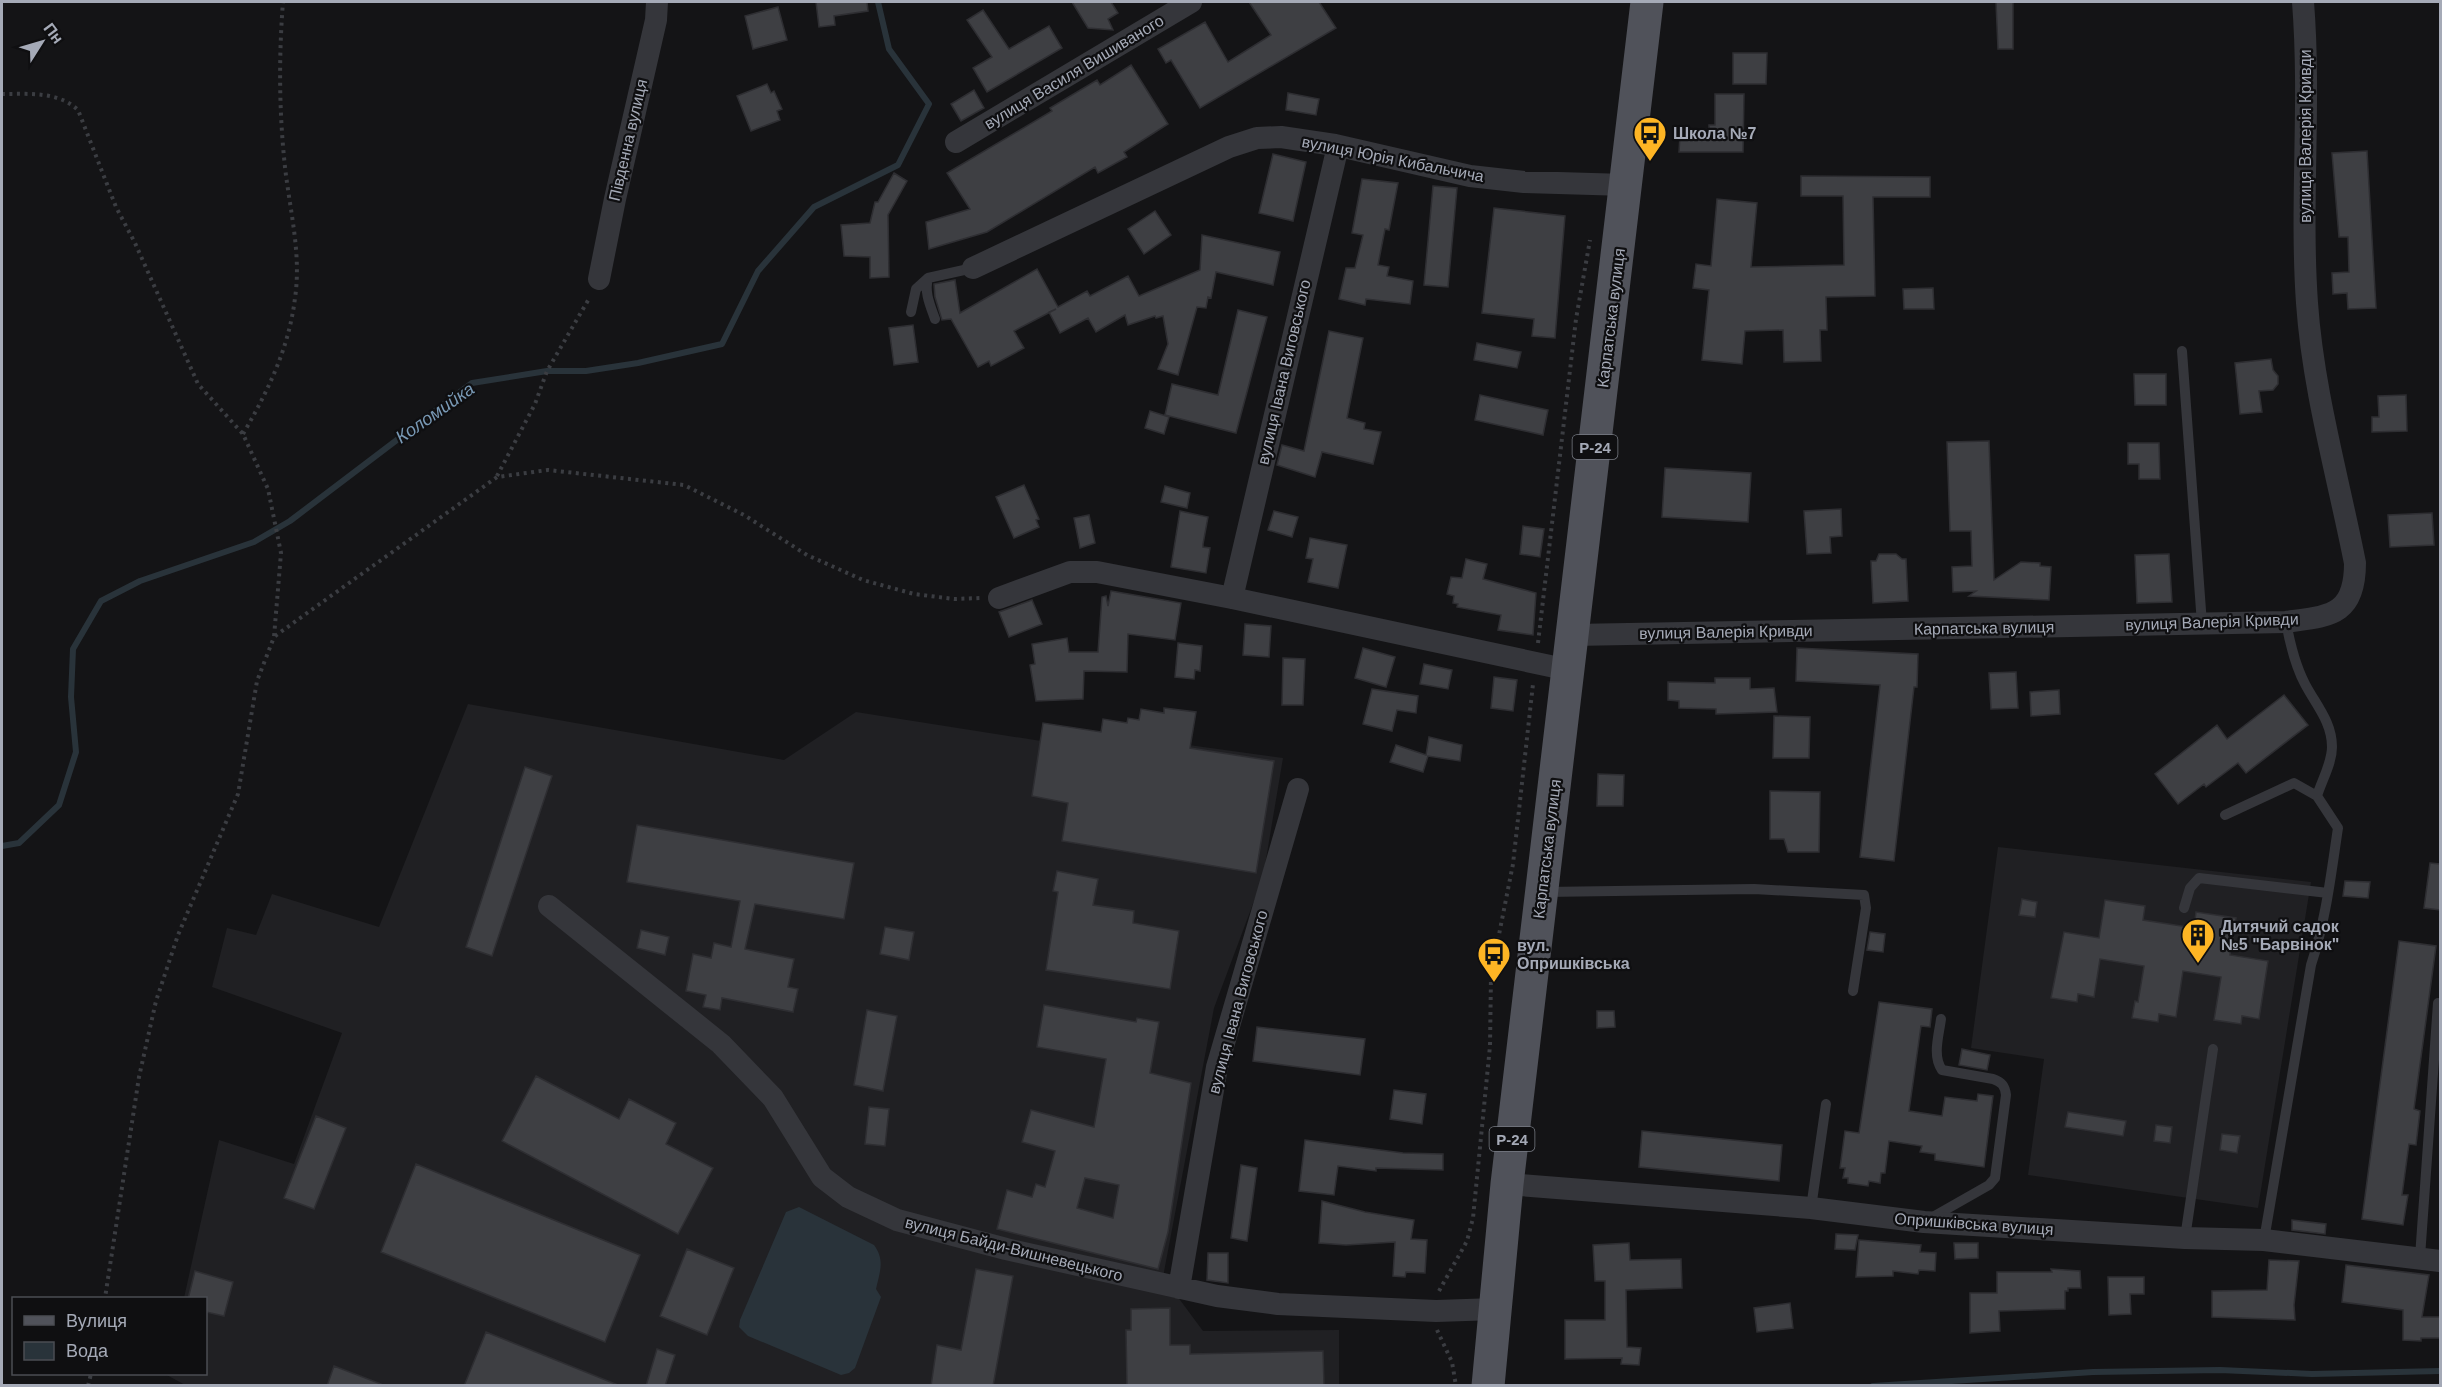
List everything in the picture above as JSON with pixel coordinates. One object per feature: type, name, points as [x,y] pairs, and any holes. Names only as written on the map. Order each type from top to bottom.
[{"type":"main road","name":"Карпатська вулиця","points":[[1488,1386],[1507,1184],[1647,2]]},
{"type":"street","name":"Південна вулиця","points":[[599,279],[656,20],[657,2]]},
{"type":"street","name":"вулиця Василя Вишиваного","points":[[956,142],[1191,2]]},
{"type":"street","name":"вулиця Валерія Кривди","points":[[2286,622],[2320,618],[2340,609],[2353,587],[2355,574],[2355,563],[2318,382],[2307,302],[2306,49],[2303,2]]},
{"type":"street","name":"вулиця Юрія Кибальчича","points":[[973,268],[1246,140],[1269,136],[1338,146],[1470,176],[1524,182],[1626,185]]},
{"type":"street","name":"вулиця Івана Виговського","points":[[1232,598],[1338,146]]},
{"type":"street","points":[[999,598],[1070,572],[1097,572],[1232,598],[1569,670]]},
{"type":"street","points":[[2202,624],[2286,622]]},
{"type":"street","name":"вулиця Валерія Кривди","points":[[1573,635],[2202,624]]},
{"type":"street","name":"вулиця Івана Виговського","points":[[1179,1288],[1217,1067],[1298,789]]},
{"type":"street","name":"вулиця Байди-Вишневецького","points":[[549,906],[721,1044],[773,1098],[822,1177],[848,1197],[897,1220],[1006,1249],[1217,1296],[1278,1304],[1437,1311],[1496,1309]]},
{"type":"street","name":"Опришківська вулиця","points":[[1507,1184],[1811,1208],[1924,1222],[2186,1238],[2264,1240],[2430,1259]]},
{"type":"lane","points":[[911,312],[916,289],[928,278],[973,268]]},
{"type":"lane","points":[[928,278],[927,296],[935,319]]},
{"type":"lane","points":[[2182,351],[2202,624]]},
{"type":"lane","points":[[2286,622],[2296,664],[2327,721],[2331,734],[2332,750],[2329,764],[2317,795]]},
{"type":"lane","points":[[2225,815],[2294,783],[2317,795],[2338,828],[2320,937],[2311,965],[2264,1240]]},
{"type":"lane","points":[[2184,908],[2190,888],[2199,878],[2328,893]]},
{"type":"lane","points":[[1542,892],[1754,890],[1864,895],[1866,908],[1852,992]]},
{"type":"lane","points":[[2430,1259],[2438,1002]]},
{"type":"lane","points":[[1924,1222],[1989,1185],[1995,1178],[2006,1095],[2006,1088],[2001,1082],[1942,1070],[1936,1056],[1941,1019]]},
{"type":"lane","points":[[2186,1238],[2213,1049]]},
{"type":"lane","points":[[1811,1208],[1826,1104]]},
{"type":"path","points":[[243,434],[280,362],[290,329],[296,296],[296,252],[284,156],[280,86],[283,2]]},
{"type":"path","points":[[2,94],[57,97],[70,102],[78,110],[116,207],[135,243],[198,384],[243,434],[268,489],[280,553],[274,637],[257,681],[238,794],[178,935],[156,1001],[139,1077],[105,1297]]},
{"type":"path","points":[[1456,1386],[1452,1362],[1435,1327],[1438,1294],[1467,1241],[1473,1218],[1490,1046],[1491,975],[1513,864],[1576,319],[1592,229]]},
{"type":"path","points":[[274,637],[497,477],[535,404],[547,371],[568,338],[599,279]]},
{"type":"path","points":[[497,477],[548,470],[684,485],[744,515],[807,555],[863,580],[914,594],[954,599],[999,598]]},
{"type":"shaded area","points":[[468,704],[784,760],[856,712],[1092,749],[1102,733],[1283,758],[1263,877],[1214,1008],[1163,1277],[1203,1331],[1339,1330],[1339,1385],[187,1386],[167,1375],[207,1375],[207,1297],[184,1297],[219,1140],[294,1164],[342,1033],[212,987],[227,928],[256,935],[272,894],[379,927]]},
{"type":"shaded area","points":[[1998,847],[2311,882],[2258,1208],[2028,1175],[2044,1059],[1971,1048]]},
{"type":"water","points":[[799,1207],[874,1245],[880,1256],[881,1266],[876,1289],[881,1297],[855,1368],[849,1373],[841,1375],[748,1336],[739,1327],[786,1212]]},
{"type":"building","points":[[816,2],[867,2],[868,11],[834,16],[835,25],[819,27]]},
{"type":"building","points":[[1072,2],[1111,2],[1118,13],[1108,19],[1113,30],[1088,28]]},
{"type":"building","points":[[1249,2],[1319,2],[1336,28],[1200,108],[1171,60],[1166,63],[1158,49],[1205,22],[1228,62],[1271,35]]},
{"type":"building","points":[[1996,2],[2013,2],[2013,49],[1998,49]]},
{"type":"building","points":[[778,7],[787,40],[753,49],[745,16]]},
{"type":"building","points":[[983,10],[1009,49],[1049,26],[1062,48],[987,92],[973,68],[992,57],[967,20]]},
{"type":"building","points":[[1733,53],[1767,53],[1766,84],[1733,84]]},
{"type":"building","points":[[1131,65],[1168,124],[1124,152],[1127,157],[1098,173],[1095,167],[987,232],[929,249],[926,222],[970,209],[947,173],[1052,111],[1050,108],[1097,80],[1100,85]]},
{"type":"building","points":[[767,84],[771,93],[774,91],[782,109],[777,111],[780,120],[751,131],[737,96]]},
{"type":"building","points":[[974,90],[984,108],[961,121],[951,104]]},
{"type":"building","points":[[1288,93],[1319,99],[1316,115],[1286,110]]},
{"type":"building","points":[[1715,94],[1744,94],[1743,152],[1679,152],[1680,135],[1709,136],[1709,125],[1715,125]]},
{"type":"building","points":[[2367,151],[2376,308],[2348,309],[2347,293],[2333,294],[2332,273],[2349,272],[2348,237],[2339,237],[2332,153]]},
{"type":"building","points":[[1273,154],[1306,162],[1293,221],[1259,213]]},
{"type":"building","points":[[894,173],[907,181],[888,215],[889,277],[870,278],[870,257],[844,256],[841,225],[870,223],[875,202],[878,202]]},
{"type":"building","points":[[1801,176],[1930,177],[1930,197],[1873,197],[1875,296],[1826,297],[1827,330],[1820,330],[1821,361],[1784,362],[1783,330],[1745,331],[1742,364],[1702,360],[1709,290],[1693,288],[1696,264],[1711,266],[1717,199],[1757,203],[1751,267],[1844,265],[1843,196],[1801,196]]},
{"type":"building","points":[[1362,179],[1398,183],[1389,230],[1385,229],[1378,265],[1389,267],[1387,276],[1413,281],[1410,304],[1366,299],[1365,305],[1339,299],[1346,268],[1355,268],[1363,235],[1352,233]]},
{"type":"building","points":[[1433,186],[1457,188],[1448,287],[1424,285]]},
{"type":"building","points":[[1494,208],[1565,216],[1555,338],[1532,336],[1534,319],[1482,313]]},
{"type":"building","points":[[1155,211],[1171,235],[1144,254],[1128,229]]},
{"type":"building","points":[[1202,235],[1280,252],[1273,285],[1216,272],[1211,298],[1208,297],[1206,308],[1197,307],[1178,375],[1158,369],[1168,344],[1163,316],[1156,318],[1155,316],[1128,325],[1125,315],[1096,332],[1088,318],[1060,333],[1049,313],[1014,331],[1024,348],[991,366],[989,361],[978,367],[951,319],[942,320],[935,297],[934,284],[955,280],[960,313],[1037,269],[1058,307],[1087,291],[1090,296],[1128,276],[1139,296],[1200,270]]},
{"type":"building","points":[[1933,288],[1934,309],[1904,309],[1903,289]]},
{"type":"building","points":[[1238,310],[1267,317],[1236,433],[1165,415],[1172,384],[1218,395]]},
{"type":"building","points":[[913,325],[918,362],[894,365],[889,328]]},
{"type":"building","points":[[1329,331],[1363,338],[1347,418],[1365,423],[1364,429],[1381,432],[1373,464],[1322,452],[1315,477],[1277,465],[1282,445],[1304,451]]},
{"type":"building","points":[[1477,343],[1521,352],[1517,368],[1474,360]]},
{"type":"building","points":[[2271,359],[2273,370],[2278,376],[2278,384],[2273,390],[2259,391],[2262,412],[2240,414],[2235,363]]},
{"type":"building","points":[[2134,374],[2166,374],[2166,405],[2135,405]]},
{"type":"building","points":[[1480,395],[1548,410],[1543,435],[1475,420]]},
{"type":"building","points":[[2406,395],[2407,431],[2372,432],[2372,417],[2379,417],[2378,396]]},
{"type":"building","points":[[1150,411],[1169,417],[1164,434],[1145,428]]},
{"type":"building","points":[[1989,441],[1994,580],[2021,562],[2040,563],[2040,566],[2051,567],[2049,600],[1969,596],[1976,591],[1953,592],[1952,567],[1972,566],[1971,531],[1950,531],[1947,442]]},
{"type":"building","points":[[2128,443],[2159,443],[2160,479],[2139,479],[2139,464],[2128,464]]},
{"type":"building","points":[[1665,468],[1751,473],[1748,522],[1662,517]]},
{"type":"building","points":[[1024,485],[1039,519],[1036,520],[1039,527],[1014,538],[996,497]]},
{"type":"building","points":[[1165,486],[1190,493],[1187,508],[1161,502]]},
{"type":"building","points":[[1841,509],[1842,536],[1830,537],[1831,553],[1807,554],[1804,511]]},
{"type":"building","points":[[1180,511],[1208,517],[1203,544],[1203,547],[1210,548],[1206,573],[1171,567]]},
{"type":"building","points":[[1274,511],[1298,517],[1292,537],[1268,530]]},
{"type":"building","points":[[2432,513],[2434,545],[2390,547],[2388,515]]},
{"type":"building","points":[[1089,515],[1095,543],[1080,548],[1074,518]]},
{"type":"building","points":[[1523,526],[1544,529],[1540,557],[1520,554]]},
{"type":"building","points":[[1310,538],[1347,545],[1338,588],[1308,582],[1313,559],[1306,558]]},
{"type":"building","points":[[1879,554],[1896,554],[1906,559],[1908,601],[1873,603],[1871,561],[1876,561]]},
{"type":"building","points":[[2169,554],[2172,602],[2137,603],[2135,555]]},
{"type":"building","points":[[1466,559],[1487,564],[1483,579],[1536,593],[1533,635],[1498,630],[1501,615],[1457,607],[1458,604],[1453,603],[1454,596],[1447,594],[1451,577],[1462,578]]},
{"type":"building","points":[[1111,591],[1181,603],[1175,640],[1128,634],[1127,672],[1084,671],[1083,699],[1036,701],[1030,665],[1035,664],[1032,644],[1067,638],[1069,652],[1098,652],[1102,597],[1106,596],[1108,606]]},
{"type":"building","points":[[1032,600],[1042,624],[1009,637],[999,612]]},
{"type":"building","points":[[1245,624],[1271,626],[1269,657],[1243,655]]},
{"type":"building","points":[[1178,643],[1202,646],[1200,671],[1195,670],[1194,679],[1175,677]]},
{"type":"building","points":[[1363,648],[1395,657],[1386,687],[1355,678]]},
{"type":"building","points":[[1797,648],[1918,654],[1917,687],[1914,687],[1894,861],[1860,857],[1880,685],[1796,681]]},
{"type":"building","points":[[1283,658],[1305,659],[1303,705],[1282,705]]},
{"type":"building","points":[[1424,664],[1452,670],[1448,689],[1420,684]]},
{"type":"building","points":[[2016,672],[2018,708],[1991,709],[1989,673]]},
{"type":"building","points":[[1494,677],[1517,680],[1513,711],[1491,708]]},
{"type":"building","points":[[1715,678],[1750,678],[1750,689],[1774,688],[1777,712],[1716,714],[1716,709],[1679,708],[1679,701],[1668,700],[1668,682],[1715,683]]},
{"type":"building","points":[[1372,689],[1418,696],[1416,713],[1397,710],[1392,731],[1363,724]]},
{"type":"building","points":[[2059,690],[2060,714],[2031,716],[2030,692]]},
{"type":"building","points":[[2284,695],[2308,725],[2246,773],[2238,763],[2206,787],[2204,784],[2178,804],[2155,774],[2217,725],[2227,739]]},
{"type":"building","points":[[1164,708],[1196,712],[1190,748],[1274,761],[1256,873],[1062,841],[1068,803],[1032,796],[1043,723],[1101,732],[1103,719],[1127,723],[1128,718],[1139,720],[1141,709],[1164,713]]},
{"type":"building","points":[[1774,716],[1810,717],[1809,758],[1773,758]]},
{"type":"building","points":[[1429,737],[1462,745],[1460,761],[1428,756],[1423,772],[1390,762],[1396,745],[1426,755]]},
{"type":"building","points":[[525,767],[552,776],[492,956],[466,947]]},
{"type":"building","points":[[1598,774],[1624,775],[1623,806],[1597,806]]},
{"type":"building","points":[[1770,791],[1820,792],[1819,852],[1788,852],[1784,839],[1770,839]]},
{"type":"building","points":[[637,825],[854,863],[844,919],[755,904],[745,949],[794,959],[788,987],[798,989],[793,1012],[722,998],[720,1010],[703,1007],[706,995],[686,991],[693,954],[711,958],[714,943],[731,947],[740,901],[627,882]]},
{"type":"building","points":[[2430,863],[2440,864],[2440,910],[2424,908]]},
{"type":"building","points":[[1057,871],[1098,879],[1093,905],[1134,911],[1133,923],[1179,931],[1170,989],[1046,970],[1058,892],[1053,891]]},
{"type":"building","points":[[2345,881],[2370,882],[2368,898],[2343,896]]},
{"type":"building","points":[[2022,899],[2037,902],[2035,917],[2019,915]]},
{"type":"building","name":"Дитячий садок №5 \"Барвінок\"","points":[[2105,900],[2145,906],[2143,920],[2194,928],[2196,912],[2236,918],[2230,955],[2268,961],[2259,1019],[2242,1016],[2241,1024],[2214,1020],[2221,977],[2183,971],[2176,1017],[2159,1014],[2158,1022],[2132,1018],[2135,1001],[2138,1002],[2144,966],[2100,959],[2094,997],[2078,994],[2077,1002],[2051,998],[2064,932],[2099,938]]},
{"type":"building","points":[[885,927],[914,932],[909,960],[880,954]]},
{"type":"building","points":[[641,930],[669,937],[665,955],[637,948]]},
{"type":"building","points":[[1870,932],[1885,934],[1883,952],[1867,950]]},
{"type":"building","points":[[2399,941],[2436,946],[2414,1109],[2420,1111],[2416,1145],[2409,1144],[2402,1195],[2408,1195],[2403,1225],[2362,1219]]},
{"type":"building","points":[[1879,1002],[1932,1009],[1930,1027],[1921,1026],[1909,1111],[1942,1116],[1945,1097],[1977,1101],[1978,1094],[1993,1096],[1984,1167],[1935,1160],[1935,1154],[1920,1152],[1922,1146],[1889,1141],[1885,1173],[1881,1173],[1880,1183],[1869,1181],[1868,1186],[1848,1183],[1848,1178],[1843,1178],[1845,1168],[1840,1168],[1845,1131],[1859,1133]]},
{"type":"building","points":[[1044,1005],[1136,1022],[1137,1018],[1159,1022],[1150,1073],[1191,1083],[1168,1232],[1158,1269],[997,1229],[1007,1190],[1032,1197],[1036,1184],[1045,1187],[1055,1151],[1022,1142],[1031,1110],[1094,1127],[1106,1059],[1037,1047]],"holes":[[[1085,1178],[1119,1185],[1113,1218],[1077,1208]]]},
{"type":"building","points":[[867,1010],[897,1016],[883,1091],[854,1085]]},
{"type":"building","points":[[1597,1011],[1614,1011],[1615,1027],[1597,1028]]},
{"type":"building","points":[[1257,1027],[1365,1039],[1360,1075],[1253,1061]]},
{"type":"building","points":[[1962,1049],[1990,1055],[1987,1070],[1959,1065]]},
{"type":"building","points":[[536,1076],[619,1119],[629,1099],[676,1123],[666,1144],[713,1168],[678,1234],[502,1141]]},
{"type":"building","points":[[1394,1090],[1426,1094],[1422,1124],[1390,1119]]},
{"type":"building","points":[[869,1107],[889,1109],[885,1146],[865,1144]]},
{"type":"building","points":[[2068,1112],[2126,1121],[2123,1136],[2065,1127]]},
{"type":"building","points":[[316,1116],[346,1128],[314,1209],[284,1198]]},
{"type":"building","points":[[2156,1125],[2172,1127],[2170,1143],[2154,1141]]},
{"type":"building","points":[[1642,1131],[1782,1145],[1779,1181],[1639,1167]]},
{"type":"building","points":[[2222,1134],[2240,1136],[2237,1153],[2220,1150]]},
{"type":"building","points":[[1305,1140],[1403,1153],[1443,1154],[1443,1170],[1376,1168],[1376,1171],[1338,1166],[1334,1195],[1299,1191]]},
{"type":"building","points":[[416,1164],[640,1255],[605,1342],[381,1252]]},
{"type":"building","points":[[1241,1165],[1257,1168],[1247,1241],[1231,1238]]},
{"type":"building","points":[[1322,1201],[1365,1212],[1414,1220],[1411,1239],[1427,1240],[1425,1273],[1406,1272],[1405,1277],[1393,1276],[1395,1242],[1346,1245],[1319,1243]]},
{"type":"building","points":[[2292,1220],[2326,1224],[2325,1234],[2292,1230]]},
{"type":"building","points":[[1836,1234],[1858,1235],[1855,1250],[1835,1249]]},
{"type":"building","points":[[1859,1240],[1921,1245],[1920,1252],[1936,1253],[1935,1271],[1919,1270],[1918,1274],[1893,1271],[1893,1276],[1856,1277]]},
{"type":"building","points":[[1629,1243],[1630,1260],[1681,1259],[1682,1288],[1626,1290],[1627,1347],[1641,1348],[1639,1365],[1621,1364],[1622,1358],[1565,1359],[1565,1320],[1605,1320],[1605,1281],[1595,1281],[1593,1245]]},
{"type":"building","points":[[1954,1243],[1978,1243],[1978,1258],[1955,1259]]},
{"type":"building","points":[[687,1249],[734,1268],[707,1335],[660,1316]]},
{"type":"building","points":[[1208,1253],[1228,1253],[1228,1283],[1207,1280]]},
{"type":"building","points":[[2269,1260],[2299,1261],[2294,1305],[2295,1320],[2212,1317],[2212,1291],[2267,1290]]},
{"type":"building","points":[[2346,1265],[2429,1275],[2422,1317],[2440,1317],[2440,1338],[2421,1338],[2421,1341],[2403,1340],[2403,1310],[2342,1302]]},
{"type":"building","points":[[976,1269],[1013,1276],[993,1386],[931,1386],[937,1345],[961,1350]]},
{"type":"building","points":[[2051,1269],[2080,1271],[2081,1288],[2068,1288],[2068,1291],[2065,1291],[2065,1309],[1999,1311],[2000,1331],[1970,1333],[1970,1293],[1997,1293],[1997,1272],[2052,1272]]},
{"type":"building","points":[[195,1271],[233,1282],[224,1316],[207,1312],[207,1297],[188,1297]]},
{"type":"building","points":[[2108,1277],[2144,1277],[2144,1294],[2130,1294],[2131,1314],[2109,1315]]},
{"type":"building","points":[[1790,1303],[1793,1328],[1757,1332],[1754,1308]]},
{"type":"building","points":[[1170,1308],[1170,1345],[1190,1345],[1190,1354],[1323,1351],[1324,1386],[1127,1386],[1126,1330],[1131,1330],[1131,1309]]},
{"type":"building","points":[[486,1332],[618,1385],[618,1386],[464,1386]]},
{"type":"building","points":[[657,1349],[675,1355],[665,1386],[646,1386]]},
{"type":"building","points":[[334,1366],[381,1384],[381,1386],[327,1386]]},
{"type":"waterway","name":"Коломийка","points":[[2,846],[19,843],[59,805],[76,752],[71,697],[73,649],[101,601],[140,581],[254,542],[290,521],[472,383],[547,371],[586,371],[638,363],[722,344],[758,271],[814,207],[898,165],[929,104],[889,49],[878,2]]},
{"type":"waterway","points":[[1873,1386],[2093,1372],[2220,1370],[2312,1374],[2440,1371]]},
{"type":"place","name":"Школа №7","points":[[1650,162]]},
{"type":"place","name":"Дитячий садок №5 \"Барвінок\"","points":[[2198,964]]},
{"type":"place","name":"вул. Опришківська","points":[[1494,983]]}]
